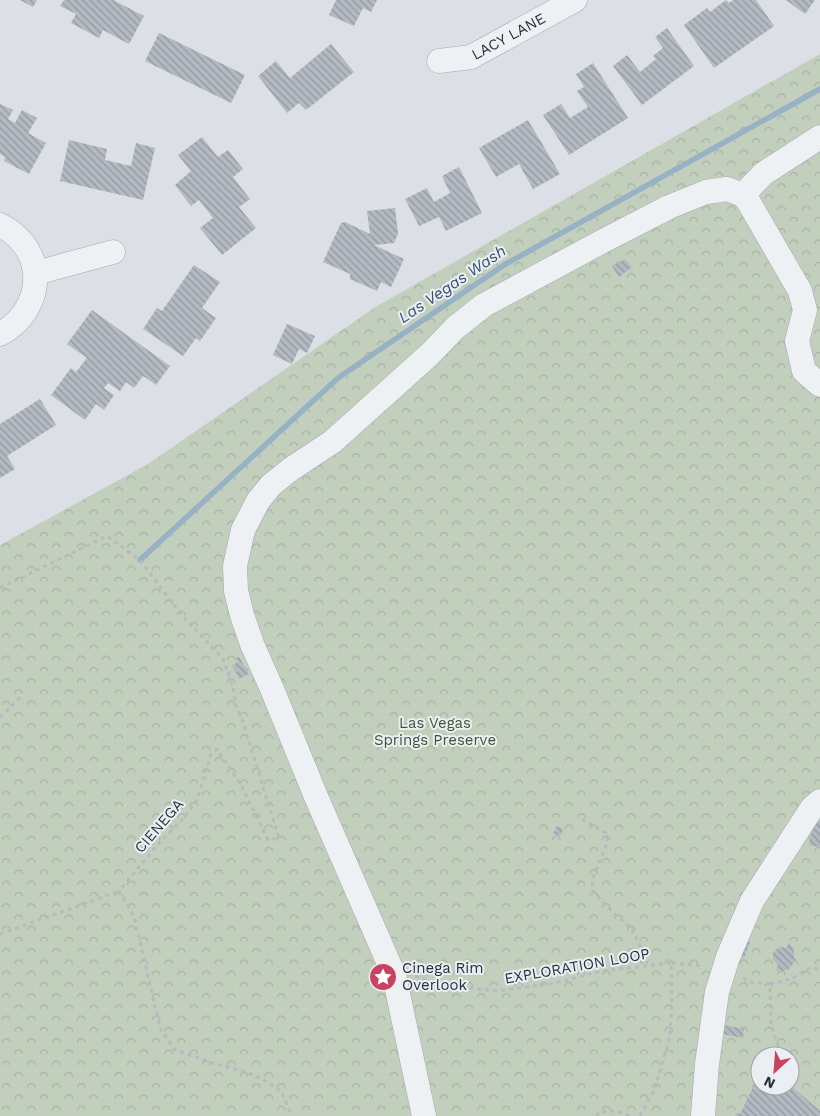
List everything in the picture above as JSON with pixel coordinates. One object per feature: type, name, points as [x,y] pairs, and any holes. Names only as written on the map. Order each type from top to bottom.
[{"type":"street","name":"LACY LANE","points":[[439,61],[471,57],[575,0]]},
{"type":"street","points":[[743,195],[763,174],[820,137]]},
{"type":"street","points":[[424,1116],[394,975],[317,799],[252,644],[242,615],[236,591],[235,566],[243,530],[258,501],[271,485],[291,469],[332,442],[430,354],[455,328],[484,305],[669,207],[706,192],[727,189],[743,195],[748,201],[800,291],[805,310],[797,341],[804,371],[820,385]]},
{"type":"street","points":[[0,225],[25,244],[36,273],[36,283],[28,308],[8,330],[0,334]]},
{"type":"street","points":[[36,273],[113,252]]},
{"type":"street","points":[[703,1116],[707,1064],[717,992],[731,948],[752,901],[812,808],[820,801]]},
{"type":"path","name":"CIENEGA","points":[[0,588],[107,536],[140,560],[180,613],[222,659],[233,687],[236,706],[243,722],[279,838],[268,840],[242,787],[217,750],[212,754],[197,800],[182,820],[160,842],[119,891]]},
{"type":"path","points":[[0,717],[21,697]]},
{"type":"path","points":[[582,819],[606,833],[608,841],[592,880],[593,891],[607,907],[632,929],[640,946],[643,965]]},
{"type":"path","points":[[0,934],[119,891],[134,916],[160,1028],[175,1050],[260,1078],[282,1093],[292,1116]]},
{"type":"path","points":[[640,1116],[655,1089],[670,1036],[671,963]]},
{"type":"path","name":"EXPLORATION LOOP","points":[[406,975],[414,975],[444,985],[497,991],[555,983],[602,971],[643,965],[671,963],[706,967]]},
{"type":"path","points":[[735,974],[751,982],[770,984],[791,979],[811,967],[820,970]]},
{"type":"path","points":[[770,984],[772,1024],[778,1046]]},
{"type":"path","points":[[596,1116],[600,1112],[615,1111],[632,1116]]},
{"type":"green space","name":"Las Vegas Springs Preserve","points":[[820,54],[820,1116],[0,1116],[0,545],[148,464],[377,306]]},
{"type":"building","points":[[20,0],[37,0],[33,7]]},
{"type":"building","points":[[64,0],[113,0],[144,16],[129,44],[103,30],[99,38],[71,23],[76,14],[60,6]]},
{"type":"building","points":[[336,0],[377,0],[371,12],[363,8],[354,26],[329,15]]},
{"type":"building","points":[[726,0],[729,3],[733,0],[756,0],[774,26],[714,68],[684,25],[707,8],[710,12]]},
{"type":"building","points":[[786,0],[815,0],[805,14]]},
{"type":"building","points":[[667,28],[694,66],[642,105],[613,66],[627,55],[640,72],[656,59],[653,56],[663,48],[655,37]]},
{"type":"building","points":[[159,33],[245,75],[231,103],[145,61]]},
{"type":"building","points":[[331,44],[354,72],[306,110],[299,103],[287,113],[258,76],[276,61],[290,78]]},
{"type":"building","points":[[593,63],[628,118],[569,155],[543,115],[561,104],[570,118],[588,107],[577,91],[584,87],[576,74]]},
{"type":"building","points":[[0,104],[13,110],[8,119],[15,123],[22,110],[37,118],[28,133],[46,143],[29,174],[4,161],[5,157],[0,154]]},
{"type":"building","points":[[528,120],[560,174],[533,189],[519,164],[496,177],[479,148]]},
{"type":"building","points":[[202,137],[218,157],[228,150],[243,169],[233,177],[250,199],[239,207],[256,228],[222,255],[200,228],[213,218],[199,200],[191,206],[175,185],[191,171],[178,155]]},
{"type":"building","points":[[69,140],[107,149],[105,160],[131,166],[136,143],[155,148],[143,200],[60,181]]},
{"type":"building","points":[[459,167],[482,213],[446,231],[439,217],[419,226],[405,199],[427,188],[434,202],[450,193],[442,176]]},
{"type":"building","points":[[395,208],[398,234],[394,243],[374,245],[404,259],[391,287],[381,282],[377,291],[350,279],[350,274],[323,262],[341,223],[345,222],[370,234],[367,211]]},
{"type":"building","points":[[625,259],[632,267],[619,277],[612,266]]},
{"type":"building","points":[[194,265],[220,282],[202,308],[216,318],[200,341],[196,338],[183,356],[143,329],[157,308],[162,311]]},
{"type":"building","points":[[92,310],[170,366],[156,385],[143,376],[134,388],[126,382],[120,391],[108,383],[104,388],[114,395],[104,410],[96,404],[85,420],[51,395],[71,368],[76,372],[87,358],[67,344]]},
{"type":"building","points":[[287,324],[315,336],[307,353],[299,349],[292,364],[273,355]]},
{"type":"building","points":[[40,399],[56,425],[7,456],[15,469],[0,478],[0,424]]},
{"type":"building","points":[[239,657],[249,674],[239,679],[232,665],[238,662],[236,658]]},
{"type":"building","points":[[814,820],[820,821],[820,847],[809,845]]},
{"type":"building","points":[[557,826],[563,829],[560,836],[553,833]]},
{"type":"building","points":[[744,939],[750,942],[744,958],[737,955]]},
{"type":"building","points":[[789,943],[793,947],[795,961],[789,969],[784,971],[776,970],[778,965],[773,959],[773,953],[779,947],[786,948]]},
{"type":"building","points":[[724,1025],[744,1029],[743,1038],[722,1034]]},
{"type":"building","points":[[750,1094],[750,1096],[800,1096],[800,1094],[820,1111],[820,1116],[735,1116],[737,1113],[740,1114]]},
{"type":"waterway","name":"Las Vegas Wash","points":[[140,560],[338,378],[504,265],[820,89]]},
{"type":"place","name":"Cinega Rim Overlook","points":[[383,977]]}]
